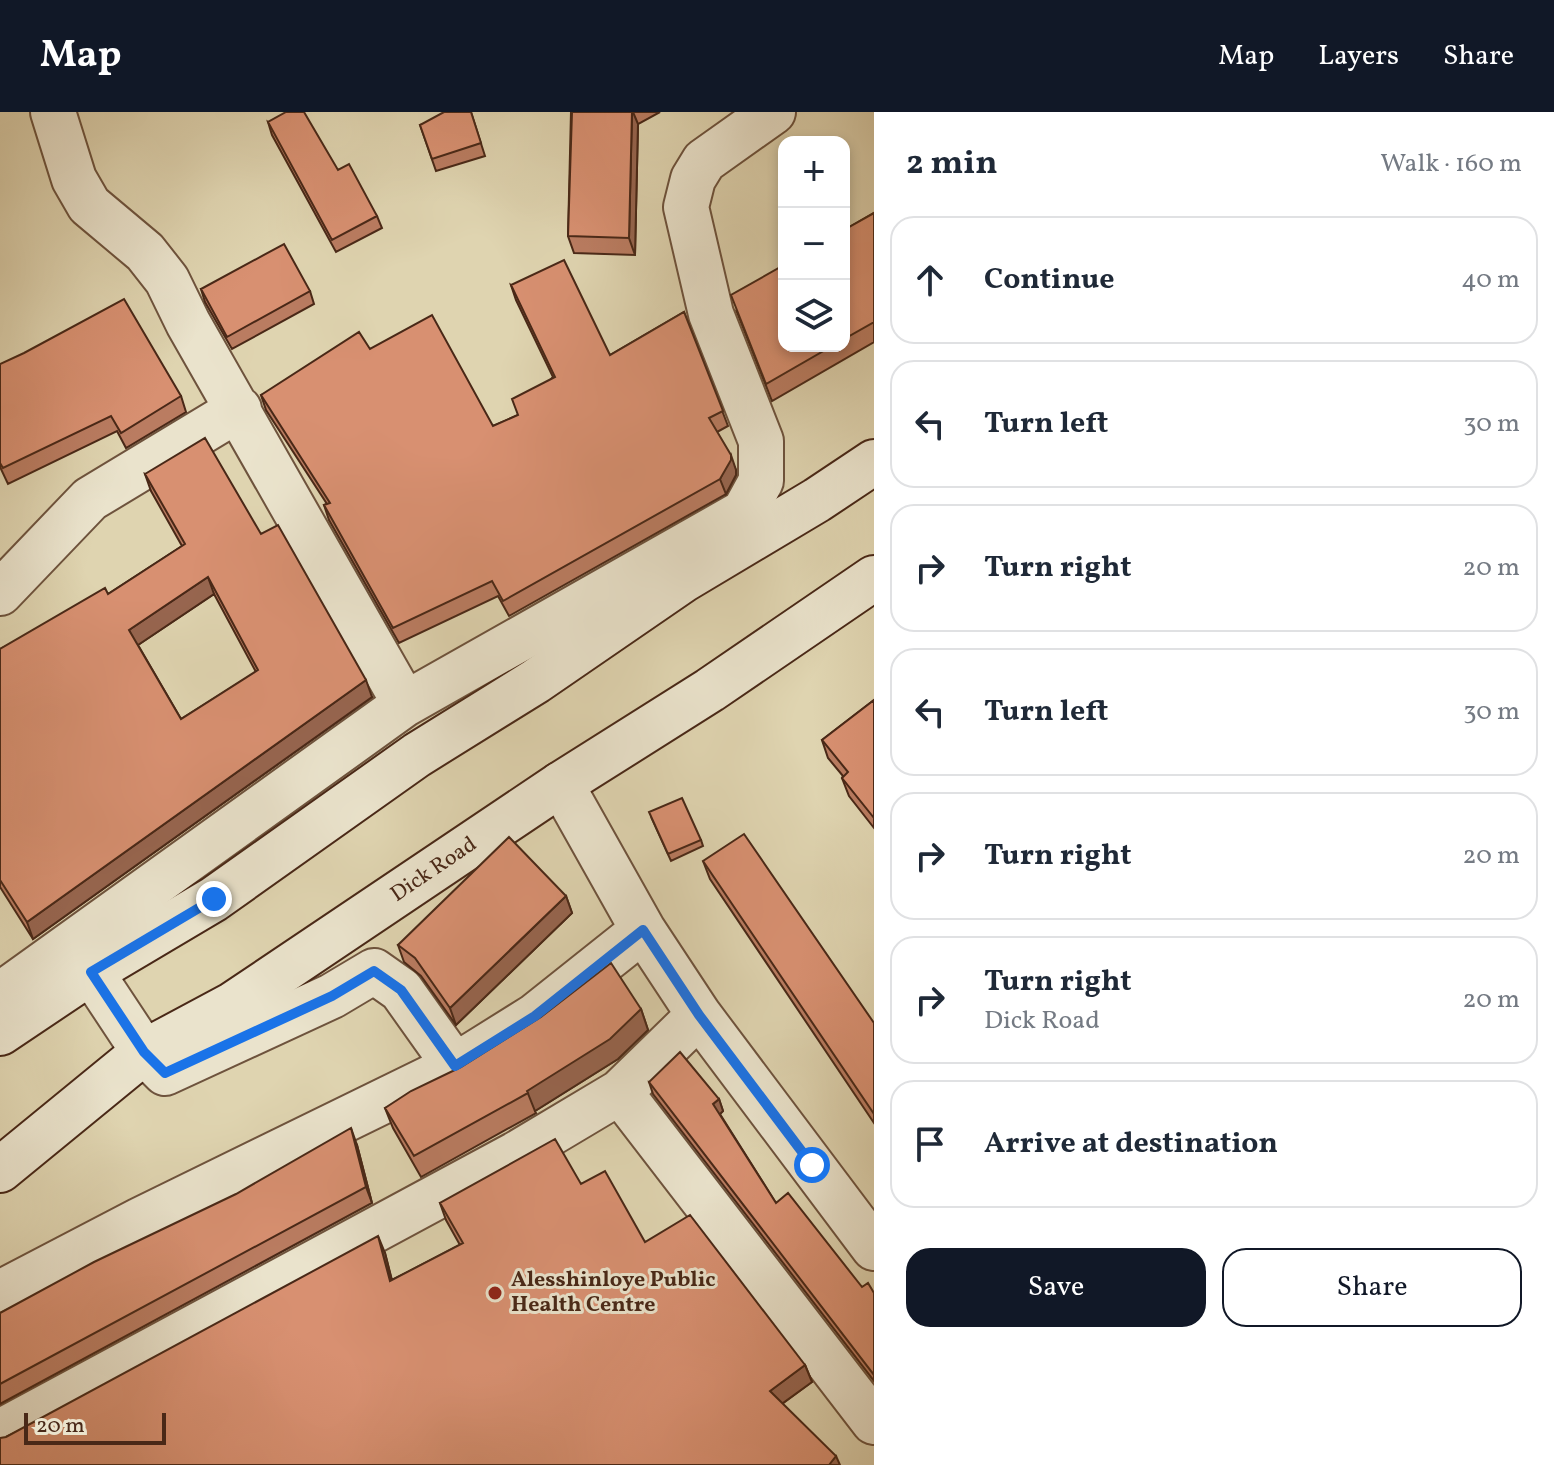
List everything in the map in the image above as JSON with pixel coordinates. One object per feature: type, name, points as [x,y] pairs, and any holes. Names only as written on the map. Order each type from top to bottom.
[{"type":"street","points":[[53,112],[74,179],[89,205],[145,252],[167,280],[188,323],[405,704]]},
{"type":"street","points":[[0,995],[405,704],[744,512],[761,481],[761,441],[711,314],[686,207],[693,179],[704,161],[773,112]]},
{"type":"street","points":[[0,593],[90,499],[239,409]]},
{"type":"street","points":[[0,1033],[91,972],[214,899],[417,755],[536,681],[683,580],[874,462]]},
{"type":"street","name":"Dick Road","points":[[0,1170],[144,1052],[232,1005],[561,784],[710,690],[874,578]]},
{"type":"street","points":[[561,784],[643,930],[699,1015],[874,1248]]},
{"type":"street","points":[[0,1293],[140,1220],[455,1066],[535,1016],[643,930]]},
{"type":"street","points":[[91,972],[144,1052],[165,1073],[332,996],[374,971],[401,990],[455,1066]]},
{"type":"street","points":[[0,1432],[516,1154],[620,1092],[699,1015]]},
{"type":"street","points":[[620,1092],[874,1422]]},
{"type":"building","points":[[286,112],[304,112],[338,170],[349,164],[377,216],[332,240],[268,122]]},
{"type":"building","points":[[444,112],[471,112],[481,143],[432,159],[420,125]]},
{"type":"building","points":[[572,112],[632,112],[629,238],[568,236]]},
{"type":"building","points":[[874,213],[874,322],[850,336],[850,280],[850,227]]},
{"type":"building","points":[[284,244],[310,291],[227,337],[201,289]]},
{"type":"building","points":[[564,260],[610,355],[684,312],[723,411],[709,418],[731,460],[720,479],[503,601],[492,581],[393,628],[324,505],[330,503],[261,395],[359,332],[370,349],[432,315],[493,426],[518,415],[512,399],[555,377],[511,285]]},
{"type":"building","points":[[778,268],[778,352],[822,352],[766,384],[731,295]]},
{"type":"building","points":[[124,299],[181,396],[121,433],[111,416],[3,468],[0,463],[0,364]]},
{"type":"building","points":[[205,438],[261,534],[278,525],[366,680],[27,922],[0,880],[0,649],[105,588],[108,594],[185,544],[145,474]],"holes":[[[208,577],[258,670],[181,719],[129,630]]]},
{"type":"building","points":[[874,700],[874,818],[842,778],[848,772],[822,740]]},
{"type":"building","points":[[682,798],[701,840],[668,854],[649,812]]},
{"type":"building","points":[[744,834],[874,1023],[874,1114],[703,861]]},
{"type":"building","points":[[509,837],[566,896],[450,1008],[415,958],[398,945]]},
{"type":"building","points":[[611,963],[641,1009],[610,1039],[528,1093],[414,1156],[385,1108],[411,1091],[461,1067],[541,1017]]},
{"type":"building","points":[[680,1052],[719,1099],[713,1104],[776,1203],[788,1193],[862,1287],[868,1283],[874,1293],[874,1375],[649,1082]]},
{"type":"building","points":[[351,1128],[366,1187],[0,1384],[0,1313],[94,1262],[236,1194]]},
{"type":"building","points":[[555,1139],[581,1184],[605,1171],[645,1242],[690,1215],[805,1365],[770,1391],[836,1456],[829,1465],[0,1465],[0,1438],[378,1236],[390,1281],[463,1243],[440,1203]]},
{"type":"place","name":"Alesshinloye Public Health Centre","points":[[495,1293]]},
{"type":"route","points":[[214,899],[91,972],[144,1052],[165,1073],[332,996],[374,971],[401,990],[455,1066],[535,1016],[643,930],[699,1015],[812,1165]]}]
